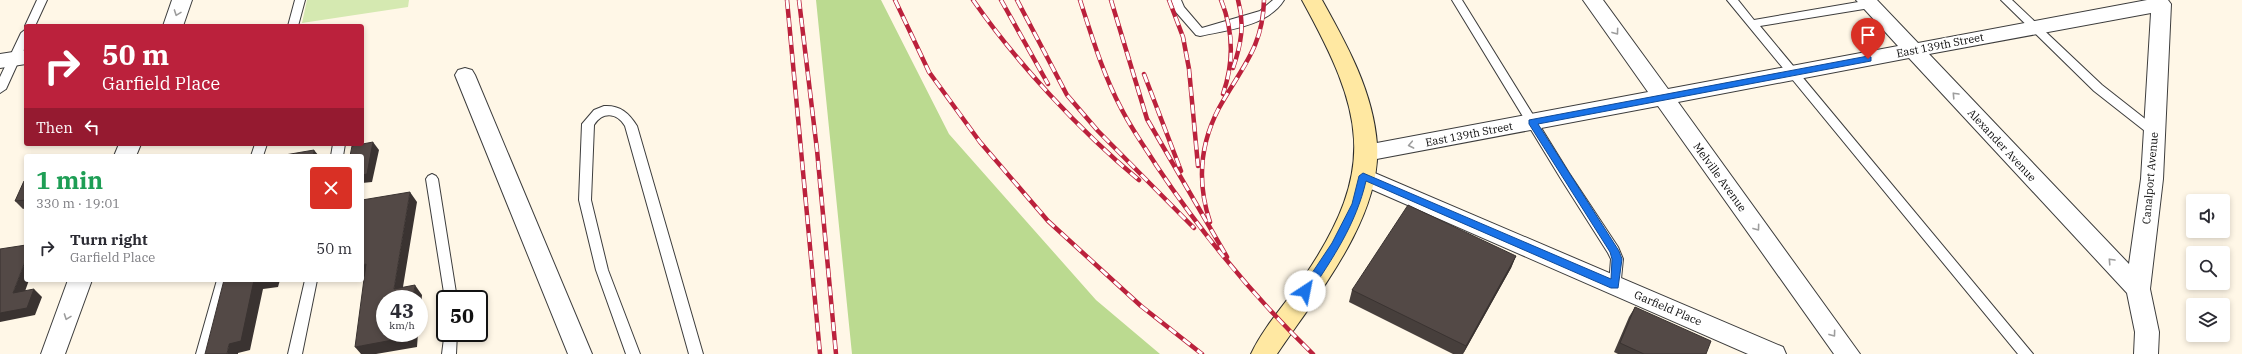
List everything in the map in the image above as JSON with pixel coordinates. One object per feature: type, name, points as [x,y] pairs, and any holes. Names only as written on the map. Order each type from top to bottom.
[{"type":"main road","points":[[1263,354],[1336,246],[1356,204],[1363,176],[1366,153],[1364,132],[1346,67],[1312,0]]},
{"type":"street","points":[[174,24],[182,0]]},
{"type":"street","name":"Melville Avenue","points":[[1593,0],[1848,354]]},
{"type":"street","name":"East 139th Street","points":[[1366,153],[2034,28],[2158,1]]},
{"type":"street","name":"Canalport Avenue","points":[[2146,354],[2147,332],[2138,289],[2152,179],[2158,1]]},
{"type":"street","name":"Alexander Avenue","points":[[1868,2],[2138,289]]},
{"type":"street","points":[[465,75],[580,354]]},
{"type":"street","name":"Garfield Place","points":[[1363,176],[1774,354]]},
{"type":"street","points":[[53,354],[79,282]]},
{"type":"lane","points":[[31,24],[42,0]]},
{"type":"lane","points":[[294,24],[300,0]]},
{"type":"lane","points":[[1176,0],[1179,8],[1200,32],[1231,25],[1264,14],[1279,0]]},
{"type":"lane","points":[[1457,0],[1614,251],[1617,259],[1615,285]]},
{"type":"lane","points":[[1732,0],[2026,354]]},
{"type":"lane","points":[[2006,0],[2098,88],[2154,132]]},
{"type":"lane","points":[[1752,24],[1868,2]]},
{"type":"lane","points":[[0,88],[24,38]]},
{"type":"lane","points":[[633,354],[602,270],[585,200],[588,124],[592,116],[604,110],[618,111],[627,117],[632,126],[696,354]]},
{"type":"lane","points":[[432,179],[450,290]]},
{"type":"lane","points":[[203,354],[222,282]]},
{"type":"lane","points":[[296,354],[311,282]]},
{"type":"lane","points":[[449,354],[450,342]]},
{"type":"green space","points":[[307,0],[409,0],[408,7],[302,23]]},
{"type":"green space","points":[[816,0],[881,0],[949,134],[1096,300],[1160,354],[852,354]]},
{"type":"building","points":[[373,142],[367,174],[364,175],[364,154],[350,154],[352,146],[364,146],[364,144]]},
{"type":"building","points":[[314,150],[313,154],[291,154]]},
{"type":"building","points":[[24,181],[24,200],[15,201]]},
{"type":"building","points":[[410,192],[394,289],[415,285],[414,290],[376,290],[376,342],[382,342],[355,347],[366,264],[364,264],[364,200]]},
{"type":"building","points":[[1408,205],[1516,256],[1466,346],[1352,290]]},
{"type":"building","points":[[24,245],[24,264],[13,293],[34,289],[27,308],[0,313],[0,249]]},
{"type":"building","points":[[223,282],[254,282],[241,341],[229,344],[227,354],[205,354]]},
{"type":"building","points":[[1635,307],[1711,341],[1706,354],[1644,354],[1620,343]]},
{"type":"railway","points":[[787,0],[820,354]]},
{"type":"railway","points":[[799,0],[817,150],[836,354]]},
{"type":"railway","points":[[895,0],[929,72],[980,142],[1048,221],[1141,306],[1202,354]]},
{"type":"railway","points":[[973,0],[1009,48],[1050,95],[1094,140],[1139,180]]},
{"type":"railway","points":[[1001,0],[1048,84]]},
{"type":"railway","points":[[1017,0],[1067,95],[1098,131],[1194,228]]},
{"type":"railway","points":[[1080,0],[1098,55],[1115,95],[1129,123],[1173,191],[1229,264],[1270,310],[1313,354]]},
{"type":"railway","points":[[1111,0],[1147,119],[1227,257]]},
{"type":"railway","points":[[1169,0],[1183,37],[1189,69],[1198,166]]},
{"type":"railway","points":[[1221,0],[1228,24],[1231,47],[1231,59],[1227,82],[1223,94]]},
{"type":"railway","points":[[1233,68],[1240,43],[1242,26],[1238,0]]},
{"type":"railway","points":[[1210,222],[1203,193],[1202,164],[1204,150],[1219,108],[1243,69],[1255,45],[1260,32],[1264,0]]},
{"type":"railway","points":[[1144,74],[1181,171]]},
{"type":"route","points":[[1305,291],[1336,246],[1356,204],[1363,176],[1615,285],[1617,259],[1614,251],[1587,206],[1565,176],[1532,122],[1868,59]]}]
